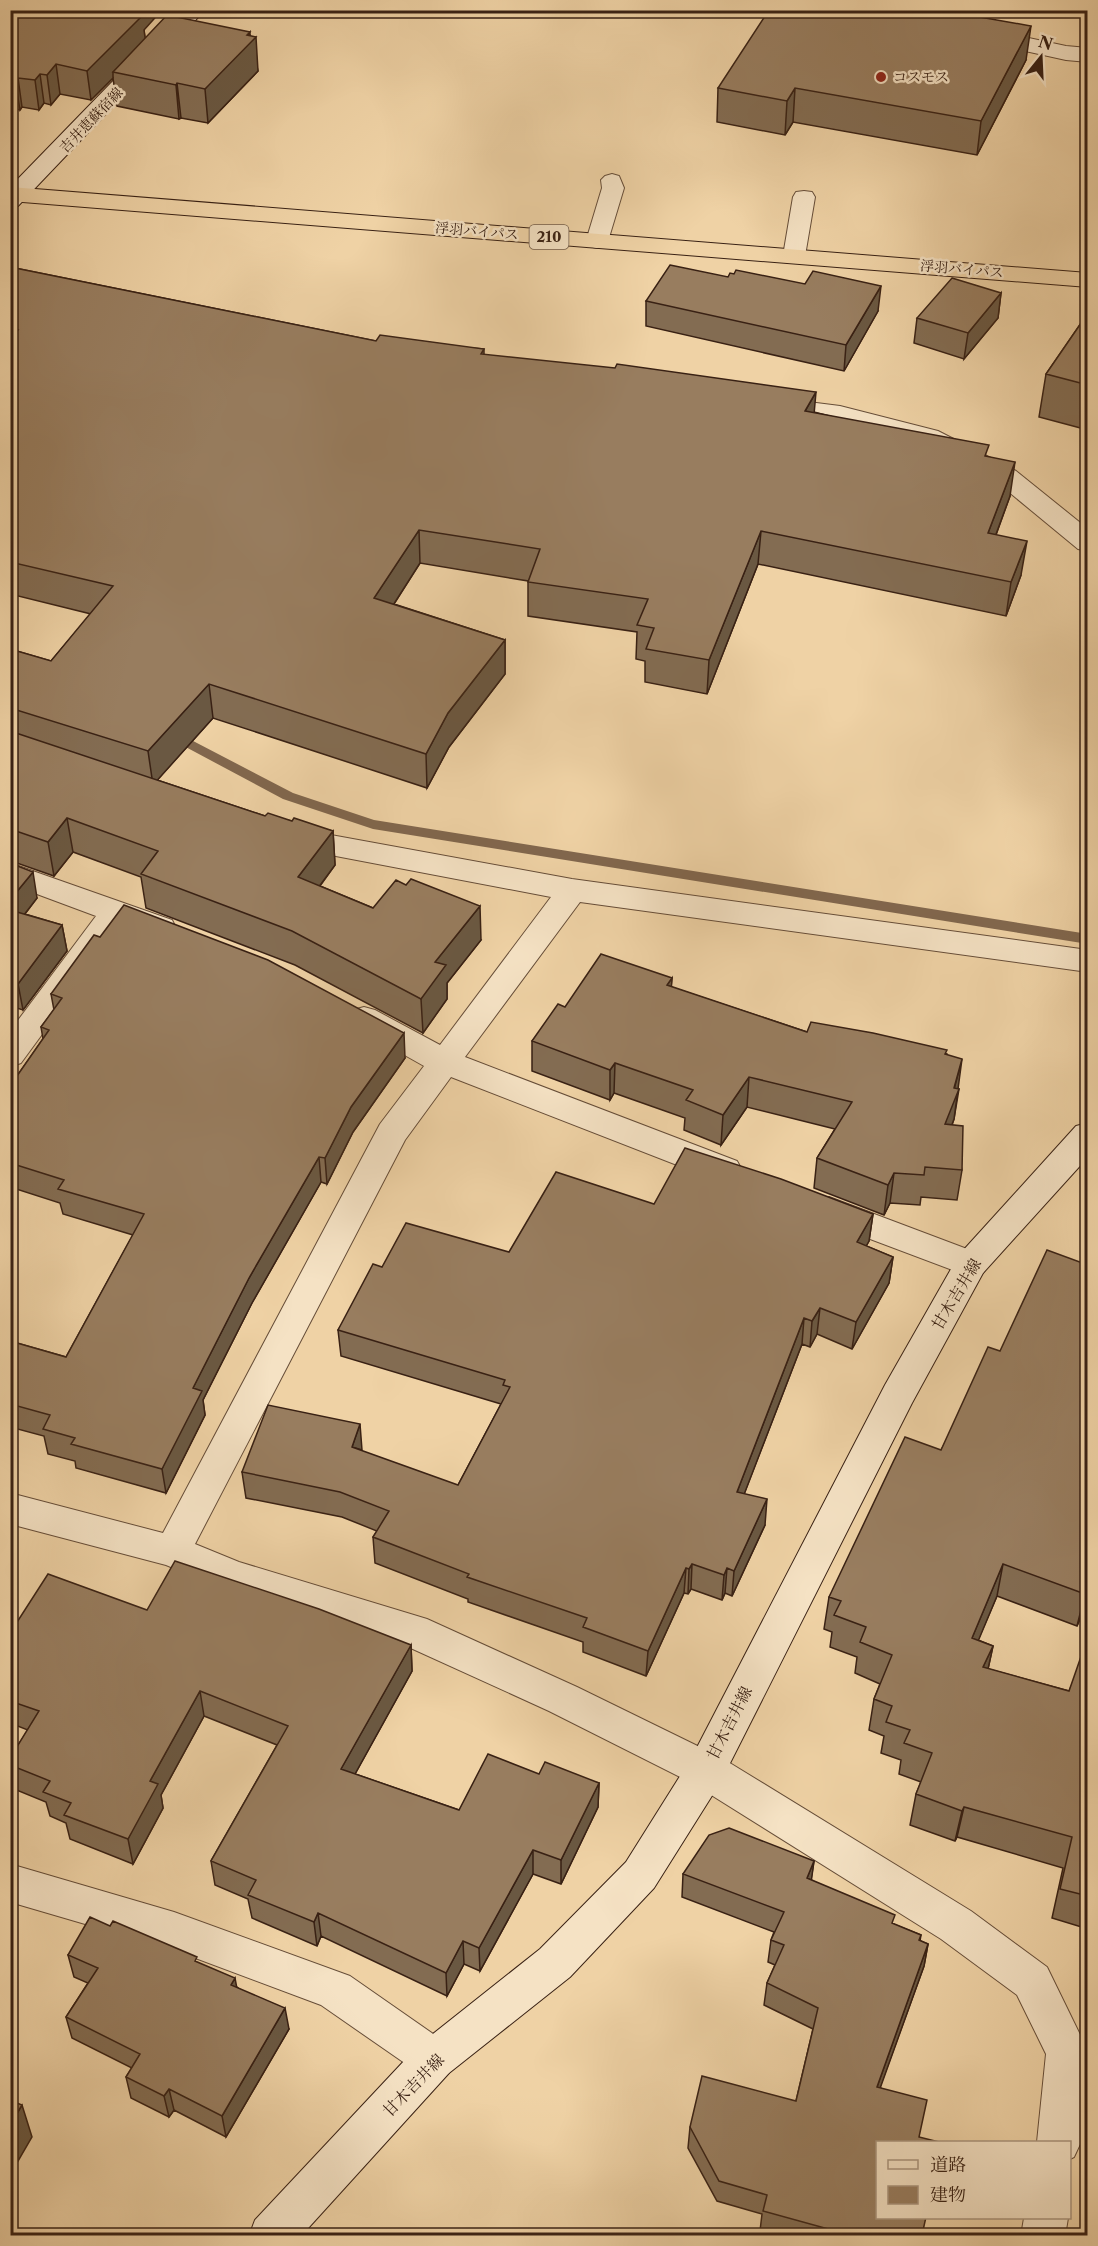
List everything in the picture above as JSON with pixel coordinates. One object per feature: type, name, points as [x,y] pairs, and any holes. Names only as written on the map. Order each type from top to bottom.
[{"type":"highway","name":"浮羽バイパス","points":[[13,197],[1088,280]]},
{"type":"street","name":"吉井恵蘇宿線","points":[[13,197],[195,10]]},
{"type":"street","points":[[961,30],[1066,53],[1088,55]]},
{"type":"street","points":[[747,402],[840,414],[929,436],[1007,477],[1088,543]]},
{"type":"street","points":[[262,828],[320,843],[572,890],[1088,960]]},
{"type":"street","points":[[10,873],[194,941]]},
{"type":"street","points":[[172,1551],[392,1133],[572,890]]},
{"type":"street","points":[[10,1054],[116,911]]},
{"type":"street","points":[[333,1002],[444,1062],[751,1180]]},
{"type":"street","name":"甘木吉井線","points":[[271,2235],[434,2059],[555,1963],[640,1875],[706,1770],[898,1395],[971,1264],[1088,1135]]},
{"type":"street","points":[[806,1201],[971,1264]]},
{"type":"street","points":[[10,1508],[172,1551],[231,1576],[413,1631],[563,1699],[706,1770],[956,1925],[1032,1981],[1067,2053],[1059,2141]]},
{"type":"street","points":[[10,1883],[174,1931],[335,1990],[434,2059]]},
{"type":"street","points":[[1043,2235],[1046,2219]]},
{"type":"lane","points":[[597,241],[613,188],[612,180]]},
{"type":"lane","points":[[794,256],[804,197]]},
{"type":"building","points":[[17,10],[133,10],[131,13],[143,15],[87,71],[56,64],[47,75],[40,74],[35,80],[18,78],[15,81],[10,80],[10,17]]},
{"type":"building","name":"コスモス","points":[[769,10],[940,10],[1031,26],[981,121],[795,88],[787,101],[718,88]]},
{"type":"building","points":[[167,15],[250,32],[247,35],[256,37],[205,89],[113,72]]},
{"type":"building","points":[[670,265],[728,277],[736,270],[805,284],[813,271],[881,286],[846,345],[646,301]]},
{"type":"building","points":[[10,267],[376,341],[380,335],[484,349],[481,354],[615,368],[617,364],[816,392],[805,411],[989,445],[985,456],[1015,462],[988,533],[1027,541],[1011,582],[761,531],[709,660],[646,649],[654,628],[637,625],[648,599],[528,582],[540,549],[419,530],[374,598],[505,640],[448,713],[426,754],[209,684],[148,751],[10,708],[10,649],[51,661],[113,586],[10,562],[10,338],[18,330],[10,328]]},
{"type":"building","points":[[952,278],[1001,293],[968,333],[917,318]]},
{"type":"building","points":[[1088,313],[1088,385],[1046,374]]},
{"type":"building","points":[[10,731],[265,816],[268,813],[292,821],[294,818],[333,831],[298,877],[373,908],[396,880],[406,885],[411,879],[480,906],[435,962],[446,965],[421,999],[292,931],[141,874],[158,851],[67,818],[48,842],[10,829],[10,820],[15,814],[10,812]]},
{"type":"building","points":[[10,863],[33,872],[10,900]]},
{"type":"building","points":[[124,905],[268,960],[404,1033],[351,1107],[325,1158],[319,1157],[249,1278],[193,1388],[202,1391],[162,1469],[71,1444],[75,1438],[43,1429],[50,1415],[10,1404],[10,1341],[66,1357],[144,1214],[58,1189],[64,1180],[10,1163],[10,1086],[49,1030],[41,1027],[62,998],[51,994],[94,935],[100,937]]},
{"type":"building","points":[[10,910],[62,925],[18,984],[10,982]]},
{"type":"building","points":[[601,954],[672,978],[667,985],[807,1032],[811,1022],[947,1050],[945,1054],[962,1059],[954,1088],[959,1089],[945,1124],[963,1126],[962,1170],[925,1167],[924,1175],[894,1173],[888,1185],[817,1158],[852,1102],[749,1077],[723,1115],[686,1100],[693,1090],[615,1063],[610,1070],[532,1041],[558,1004],[565,1007]]},
{"type":"building","points":[[685,1148],[781,1179],[873,1214],[857,1242],[893,1257],[856,1322],[820,1308],[812,1321],[804,1318],[737,1492],[767,1499],[734,1571],[727,1568],[724,1575],[692,1564],[689,1569],[686,1568],[648,1651],[583,1627],[587,1618],[467,1577],[469,1574],[373,1537],[389,1511],[340,1492],[242,1472],[268,1405],[360,1424],[352,1447],[458,1485],[510,1387],[503,1385],[505,1380],[338,1330],[373,1264],[382,1267],[406,1223],[509,1252],[556,1172],[654,1204]]},
{"type":"building","points":[[1047,1250],[1088,1265],[1088,1588],[1085,1594],[1003,1564],[972,1638],[993,1646],[983,1667],[1069,1691],[1084,1648],[1088,1649],[1088,1896],[1060,1889],[1072,1837],[964,1807],[962,1811],[916,1794],[932,1753],[904,1743],[910,1730],[886,1722],[892,1706],[874,1699],[892,1655],[860,1642],[866,1627],[834,1615],[841,1601],[829,1597],[905,1437],[941,1450],[988,1347],[1000,1351]]},
{"type":"building","points":[[175,1561],[319,1609],[411,1645],[341,1769],[459,1810],[488,1754],[539,1774],[545,1762],[599,1783],[561,1860],[533,1850],[479,1948],[463,1941],[446,1973],[318,1913],[314,1922],[248,1895],[256,1880],[211,1861],[288,1726],[200,1691],[150,1781],[158,1784],[128,1839],[64,1815],[71,1803],[43,1792],[50,1781],[10,1765],[10,1758],[39,1711],[10,1701],[10,1633],[48,1574],[147,1610]]},
{"type":"building","points":[[729,1828],[814,1861],[807,1878],[895,1915],[892,1923],[921,1935],[919,1940],[928,1944],[877,2087],[927,2100],[919,2137],[935,2141],[876,2141],[876,2219],[926,2219],[922,2235],[850,2235],[763,2211],[767,2195],[719,2181],[690,2127],[702,2076],[796,2101],[818,2008],[767,1983],[784,1945],[771,1940],[784,1912],[683,1874],[709,1835]]},
{"type":"building","points":[[90,1917],[110,1926],[113,1921],[197,1957],[195,1961],[235,1978],[231,1985],[285,2008],[222,2116],[169,2089],[164,2096],[126,2077],[140,2054],[66,2017],[98,1968],[68,1955]]},
{"type":"building","points":[[10,2100],[22,2105],[10,2125]]},
{"type":"waterway","points":[[172,734],[288,796],[373,824],[1088,939]]},
{"type":"place","name":"コスモス","points":[[881,77]]}]
